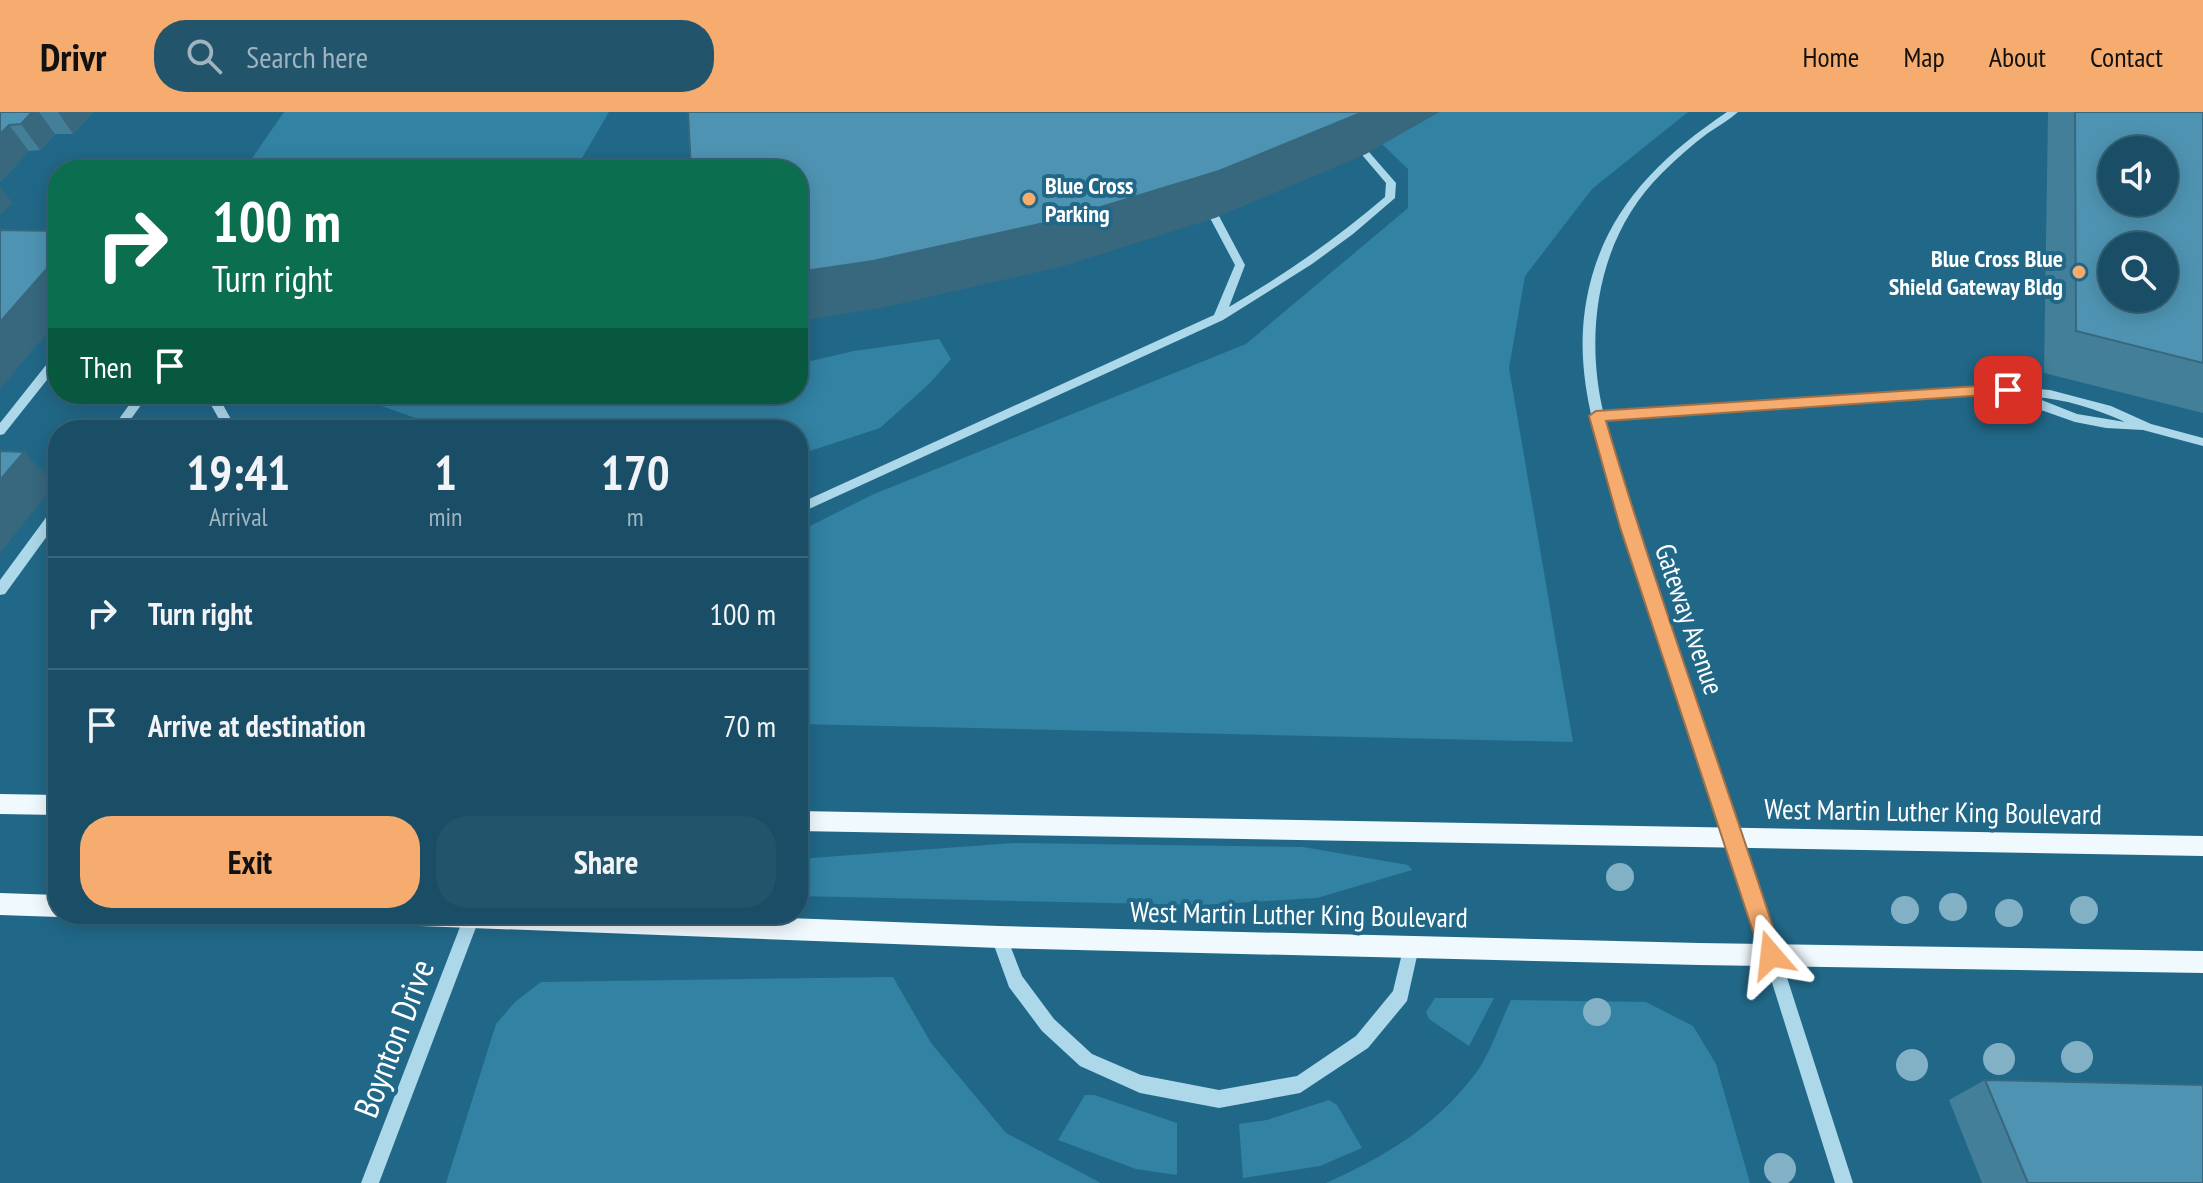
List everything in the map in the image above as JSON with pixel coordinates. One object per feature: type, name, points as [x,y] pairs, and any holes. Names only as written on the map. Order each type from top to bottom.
[{"type":"main road","points":[[0,804],[48,805]]},
{"type":"main road","name":"West Martin Luther King Boulevard","points":[[808,821],[2203,846]]},
{"type":"main road","points":[[0,904],[48,906]]},
{"type":"main road","name":"West Martin Luther King Boulevard","points":[[688,924],[999,937],[2203,962]]},
{"type":"street","name":"Gateway Avenue","points":[[1733,112],[1689,141],[1637,191],[1605,249],[1590,318],[1593,404],[1629,527],[1734,837],[1844,1183]]},
{"type":"street","points":[[808,504],[1219,317],[1283,281],[1354,230],[1390,198],[1391,183],[1366,154]]},
{"type":"street","points":[[1215,218],[1240,265],[1219,317]]},
{"type":"street","points":[[0,431],[48,371]]},
{"type":"street","points":[[1596,416],[1991,389],[2016,391],[2048,410],[2084,420],[2147,427],[2203,442]]},
{"type":"street","points":[[0,590],[48,525]]},
{"type":"street","name":"Boynton Drive","points":[[370,1183],[469,924]]},
{"type":"street","points":[[999,937],[1015,981],[1048,1025],[1086,1060],[1140,1084],[1219,1099],[1300,1084],[1362,1042],[1401,995],[1411,947]]},
{"type":"shaded area","points":[[284,112],[609,112],[581,160],[251,160]]},
{"type":"shaded area","points":[[1439,112],[1688,112],[1592,189],[1525,276],[1509,368],[1573,742],[808,724],[808,527],[874,494],[1246,344],[1408,208],[1408,169],[1382,144]]},
{"type":"shaded area","points":[[939,339],[951,359],[930,383],[880,428],[808,452],[808,420],[421,420],[376,404],[808,404],[808,362],[854,351]]},
{"type":"shaded area","points":[[1013,843],[1303,847],[1408,865],[1412,870],[1317,898],[1200,905],[808,896],[808,858]]},
{"type":"shaded area","points":[[893,977],[931,1043],[1006,1133],[1101,1183],[446,1183],[496,1024],[515,1002],[541,982]]},
{"type":"shaded area","points":[[1435,998],[1494,998],[1469,1046],[1429,1019],[1426,1012]]},
{"type":"shaded area","points":[[1511,1000],[1646,1002],[1693,1026],[1716,1064],[1750,1183],[1326,1183],[1389,1151],[1444,1109],[1481,1065]]},
{"type":"shaded area","points":[[1085,1095],[1094,1095],[1177,1123],[1177,1175],[1136,1169],[1058,1140]]},
{"type":"shaded area","points":[[1329,1100],[1337,1105],[1362,1148],[1320,1166],[1243,1178],[1239,1124],[1267,1120]]},
{"type":"building","points":[[0,112],[32,112],[21,124],[9,125],[0,134]]},
{"type":"building","name":"Blue Cross Parking","points":[[688,112],[1363,112],[1219,171],[1058,220],[873,261],[808,271],[808,160],[690,160]]},
{"type":"building","points":[[2075,112],[2203,112],[2203,363],[2076,331]]},
{"type":"building","points":[[0,230],[48,231],[48,267],[0,322]]},
{"type":"building","points":[[0,451],[24,452],[0,480]]},
{"type":"building","points":[[1985,1080],[2203,1085],[2203,1183],[2028,1183]]},
{"type":"place","name":"Blue Cross Parking","points":[[1029,199]]},
{"type":"place","name":"Blue Cross Blue Shield Gateway Bldg","points":[[2079,272]]},
{"type":"route","points":[[1771,955],[1629,527],[1596,416],[2008,390]]}]
